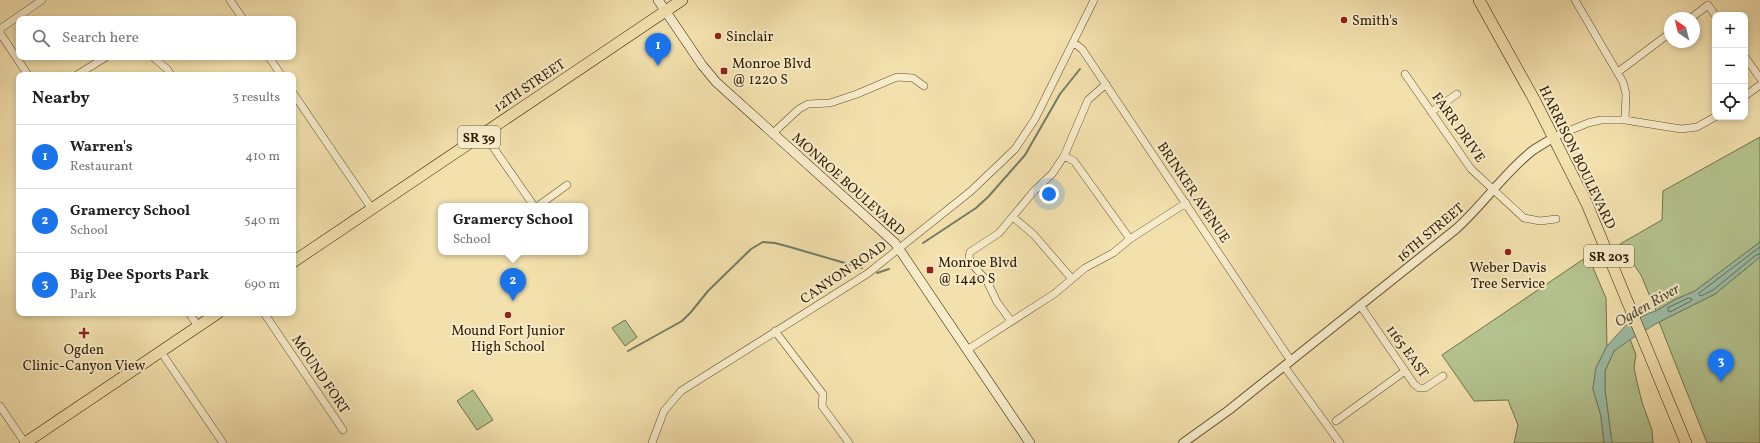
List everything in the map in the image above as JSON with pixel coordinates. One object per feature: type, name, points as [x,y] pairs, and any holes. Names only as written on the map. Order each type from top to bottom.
[{"type":"main road","name":"MONROE BOULEVARD","points":[[658,0],[712,77],[772,134],[895,243],[1030,443]]},
{"type":"main road","name":"12TH STREET","points":[[296,260],[682,0]]},
{"type":"main road","name":"HARRISON BOULEVARD","points":[[1479,0],[1512,57],[1554,137],[1593,218],[1686,443]]},
{"type":"main road","points":[[25,443],[213,316]]},
{"type":"street","points":[[19,16],[42,0]]},
{"type":"street","points":[[230,0],[241,16]]},
{"type":"street","name":"CANYON ROAD","points":[[652,443],[664,411],[681,391],[843,290],[899,249],[972,190],[1015,149],[1035,118],[1094,0]]},
{"type":"street","points":[[1575,0],[1623,82],[1626,94],[1625,120]]},
{"type":"street","points":[[1700,12],[1708,6],[1713,12]]},
{"type":"street","points":[[0,29],[16,18]]},
{"type":"street","points":[[0,34],[16,57]]},
{"type":"street","points":[[1618,72],[1664,38]]},
{"type":"street","name":"BRINKER AVENUE","points":[[1073,42],[1082,49],[1106,84],[1291,361]]},
{"type":"street","points":[[18,60],[26,72]]},
{"type":"street","points":[[82,72],[101,60]]},
{"type":"street","points":[[156,60],[169,72]]},
{"type":"street","points":[[271,60],[279,72]]},
{"type":"street","points":[[1748,61],[1760,78]]},
{"type":"street","name":"FARR DRIVE","points":[[1405,74],[1471,169],[1493,191],[1524,218],[1540,221],[1556,219]]},
{"type":"street","points":[[772,134],[799,109],[808,104],[830,103],[897,77],[913,78],[924,86]]},
{"type":"street","points":[[1011,321],[997,302],[987,281],[971,263],[969,257],[970,252],[999,233],[1034,191],[1052,174],[1064,156],[1088,100],[1106,84]]},
{"type":"street","points":[[1748,94],[1760,85]]},
{"type":"street","points":[[1431,112],[1458,94]]},
{"type":"street","points":[[296,97],[372,209]]},
{"type":"street","name":"16TH STREET","points":[[1182,443],[1229,410],[1456,229],[1474,212],[1521,160],[1554,137],[1588,123],[1601,120],[1625,120],[1681,129],[1697,127],[1712,119]]},
{"type":"street","points":[[484,134],[532,203]]},
{"type":"street","points":[[1064,156],[1074,161],[1130,239]]},
{"type":"street","points":[[542,203],[567,185]]},
{"type":"street","points":[[967,350],[1054,294],[1085,268],[1113,253],[1130,239],[1186,204]]},
{"type":"street","points":[[1013,217],[1034,235],[1072,279]]},
{"type":"street","name":"1165 EAST","points":[[1360,305],[1414,384],[1422,389],[1443,376]]},
{"type":"street","points":[[191,316],[198,326]]},
{"type":"street","name":"MOUND FORT","points":[[266,316],[343,430]]},
{"type":"street","points":[[775,331],[822,394],[822,406],[849,443]]},
{"type":"street","points":[[161,352],[223,443]]},
{"type":"street","points":[[1284,366],[1340,443]]},
{"type":"street","points":[[1336,421],[1405,371]]},
{"type":"street","points":[[0,406],[25,443]]},
{"type":"shaded area","points":[[1760,137],[1760,242],[1695,291],[1674,300],[1656,311],[1641,275],[1620,244],[1662,220],[1663,191]]},
{"type":"shaded area","points":[[1588,256],[1606,298],[1607,346],[1596,368],[1593,389],[1601,416],[1604,443],[1514,443],[1518,425],[1508,400],[1474,401],[1442,355]]},
{"type":"shaded area","points":[[1760,257],[1760,443],[1707,443],[1659,322],[1715,294]]},
{"type":"shaded area","points":[[625,320],[637,337],[625,346],[612,328]]},
{"type":"shaded area","points":[[1630,339],[1636,355],[1634,368],[1637,382],[1652,430],[1653,443],[1612,443],[1605,390],[1605,371],[1614,351]]},
{"type":"shaded area","points":[[473,390],[493,420],[477,430],[457,401]]},
{"type":"water","points":[[1760,242],[1760,257],[1715,294],[1659,322],[1614,351],[1605,371],[1605,390],[1612,443],[1604,443],[1601,416],[1593,389],[1596,368],[1607,346],[1626,325],[1656,311],[1674,300],[1695,291]]},
{"type":"waterway","points":[[923,243],[976,208],[988,197],[1025,155],[1060,94],[1080,69]]},
{"type":"waterway","points":[[628,351],[682,321],[708,291],[751,249],[763,242],[775,243],[862,268]]},
{"type":"waterway","points":[[877,273],[889,269]]},
{"type":"place","name":"Smith's","points":[[1344,20]]},
{"type":"place","name":"Sinclair","points":[[718,36]]},
{"type":"place","name":"Warren's","points":[[658,66]]},
{"type":"place","name":"Monroe Blvd @ 1220 S","points":[[724,71]]},
{"type":"place","name":"Weber Davis Tree Service","points":[[1508,252]]},
{"type":"place","name":"Monroe Blvd @ 1440 S","points":[[930,270]]},
{"type":"place","name":"Gramercy School","points":[[513,301]]},
{"type":"place","name":"Mound Fort Junior High School","points":[[508,315]]},
{"type":"place","name":"Ogden Clinic-Canyon View","points":[[84,333]]},
{"type":"place","name":"Big Dee Sports Park","points":[[1721,382]]},
{"type":"water label","name":"Ogden River","points":[[1647,305]]}]
